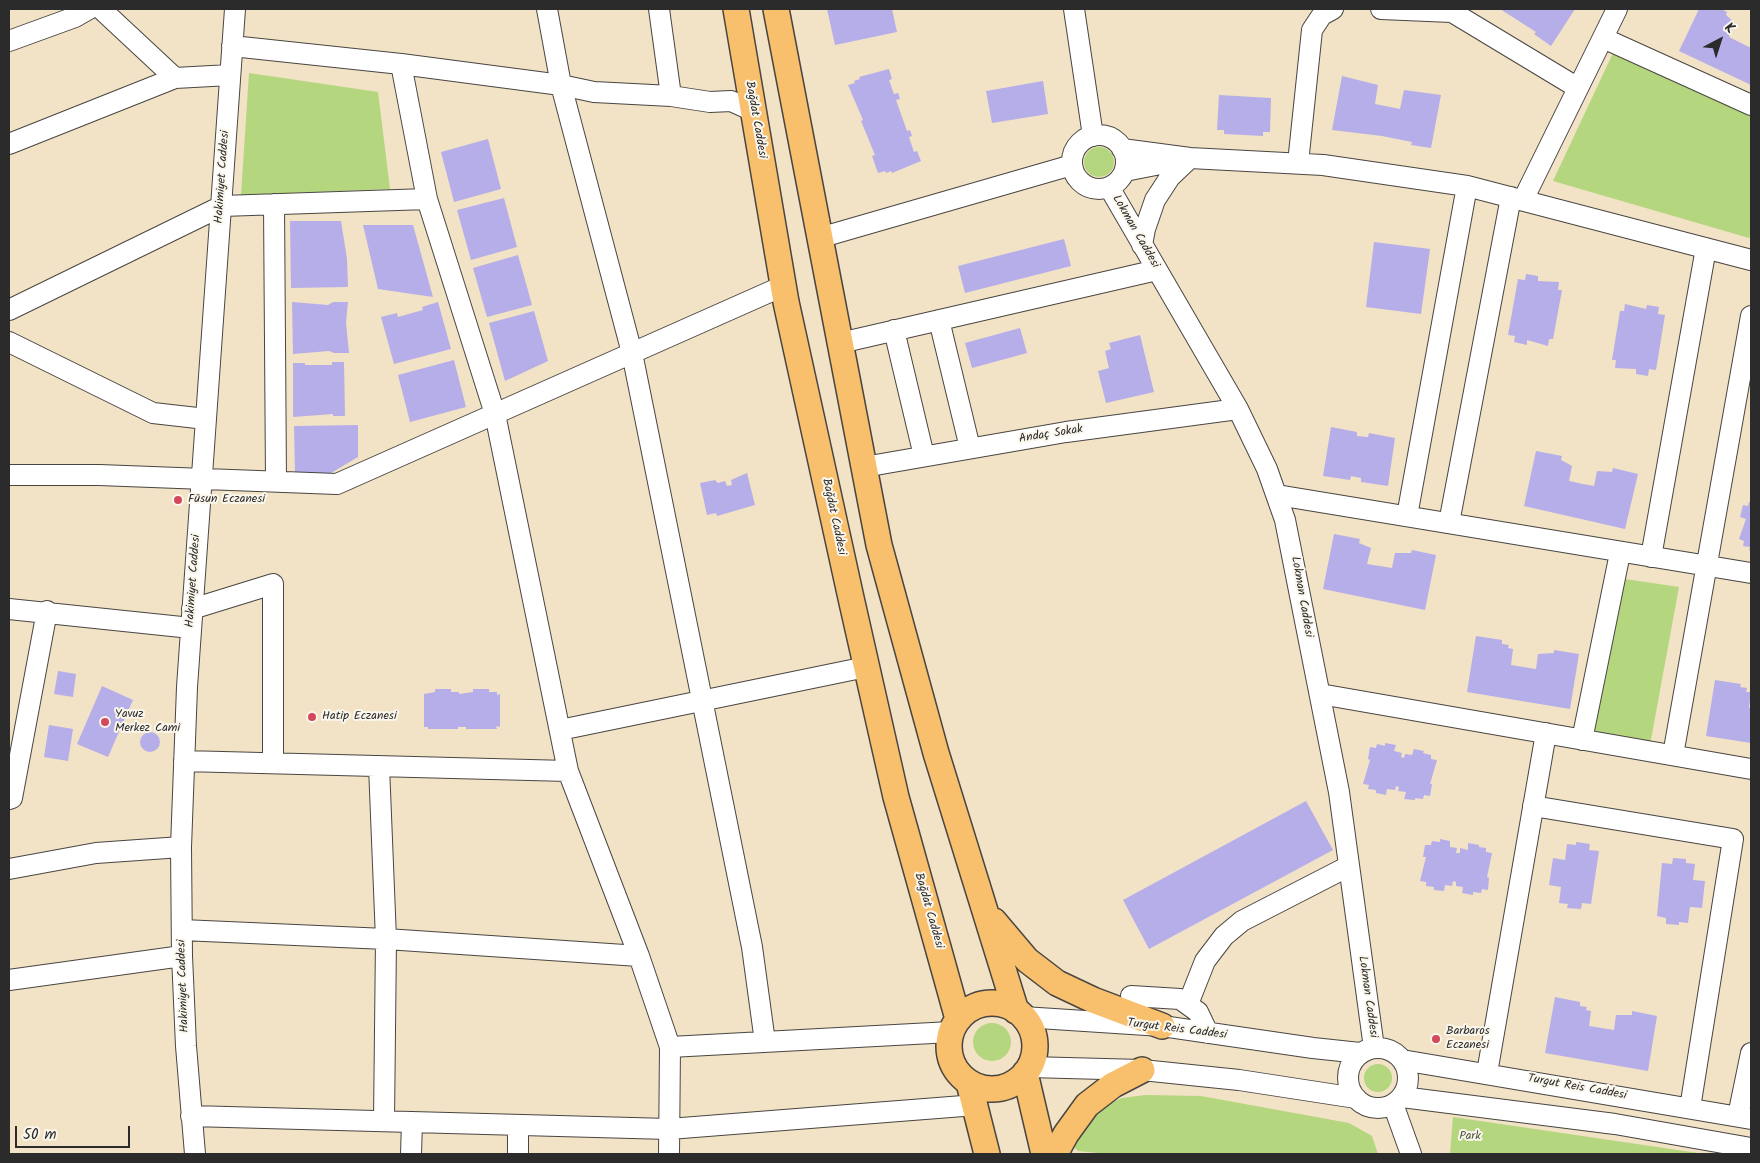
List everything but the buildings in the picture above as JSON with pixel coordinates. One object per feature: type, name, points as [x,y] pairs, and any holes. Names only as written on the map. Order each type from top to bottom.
[{"type":"main road","name":"Bağdat Caddesi","points":[[736,9],[783,286],[896,797],[954,1026]]},
{"type":"main road","points":[[776,9],[879,545],[907,649],[982,902],[1020,1014],[1034,1036],[1033,1057],[1027,1070],[1016,1082],[999,1088],[981,1088],[973,1094]]},
{"type":"main road","points":[[982,902],[1014,947],[1058,982],[1093,1000],[1162,1026]]},
{"type":"main road","points":[[986,1154],[973,1094],[951,1061],[948,1046],[954,1026],[966,1012],[986,1003],[1007,1006],[1020,1014]]},
{"type":"main road","points":[[1027,1070],[1044,1154]]},
{"type":"main road","points":[[1056,1154],[1066,1134],[1087,1105],[1112,1084],[1142,1070]]},
{"type":"street","points":[[9,40],[75,17],[89,9]]},
{"type":"street","points":[[101,9],[175,78]]},
{"type":"street","name":"Hakimiyet Caddesi","points":[[195,1154],[191,1116],[182,956],[181,848],[192,619],[222,206],[234,9]]},
{"type":"street","points":[[547,9],[561,85],[632,353],[704,701],[752,947],[765,1042]]},
{"type":"street","points":[[659,9],[671,96]]},
{"type":"street","points":[[1074,9],[1093,136]]},
{"type":"street","points":[[1298,163],[1312,30],[1322,15],[1333,9]]},
{"type":"street","points":[[1381,9],[1452,12],[1578,88]]},
{"type":"street","points":[[1449,523],[1517,199],[1578,88],[1617,9]]},
{"type":"street","points":[[1603,38],[1751,105]]},
{"type":"street","points":[[232,46],[401,64],[561,85],[594,92],[671,96],[710,102],[731,101],[753,111]]},
{"type":"street","points":[[401,64],[427,199],[495,414],[568,771],[639,956],[670,1047],[669,1154]]},
{"type":"street","points":[[9,144],[175,78],[230,75]]},
{"type":"street","points":[[1093,136],[1111,138],[1122,149],[1125,156],[1124,171],[1121,178],[1109,187],[1102,189],[1086,186],[1075,175],[1072,165],[1077,146],[1082,141],[1093,136]]},
{"type":"street","points":[[1122,149],[1190,158],[1298,163],[1374,171],[1467,186],[1751,260]]},
{"type":"street","points":[[1124,171],[1190,158]]},
{"type":"street","points":[[1142,245],[1155,200],[1170,177],[1190,158]]},
{"type":"street","points":[[819,238],[1072,165]]},
{"type":"street","points":[[1408,516],[1467,186]]},
{"type":"street","name":"Lokman Caddesi","points":[[1109,187],[1238,409],[1277,495],[1292,547],[1339,792],[1349,866],[1367,1050]]},
{"type":"street","points":[[9,310],[222,206],[427,199]]},
{"type":"street","points":[[274,204],[276,481]]},
{"type":"street","points":[[1651,557],[1706,248]]},
{"type":"street","points":[[840,343],[1157,270]]},
{"type":"street","points":[[9,475],[99,475],[337,484],[783,286]]},
{"type":"street","points":[[1673,755],[1751,316]]},
{"type":"street","points":[[939,320],[970,448]]},
{"type":"street","points":[[894,330],[924,456]]},
{"type":"street","points":[[9,342],[153,412],[206,419]]},
{"type":"street","name":"Andaç Sokak","points":[[864,467],[1066,432],[1238,409]]},
{"type":"street","points":[[1277,495],[1620,553],[1751,573]]},
{"type":"street","points":[[1582,740],[1620,553]]},
{"type":"street","points":[[9,608],[192,619],[273,584],[273,763]]},
{"type":"street","points":[[9,799],[12,798],[47,611]]},
{"type":"street","points":[[560,730],[866,667]]},
{"type":"street","points":[[1320,694],[1751,769]]},
{"type":"street","points":[[1487,1073],[1546,733]]},
{"type":"street","points":[[184,761],[568,771]]},
{"type":"street","points":[[379,766],[386,939],[384,1121]]},
{"type":"street","points":[[1533,806],[1733,839],[1690,1108]]},
{"type":"street","points":[[9,869],[96,853],[181,848]]},
{"type":"street","points":[[1188,1004],[1205,961],[1224,936],[1242,921],[1349,866]]},
{"type":"street","points":[[182,930],[386,939],[639,956]]},
{"type":"street","points":[[9,980],[182,956]]},
{"type":"street","points":[[1131,996],[1173,998],[1188,1004],[1198,1012],[1208,1033]]},
{"type":"street","name":"Turgut Reis Caddesi","points":[[1020,1014],[1162,1026],[1313,1048],[1367,1050]]},
{"type":"street","points":[[670,1047],[765,1042],[954,1026]]},
{"type":"street","points":[[1356,1098],[1351,1091],[1348,1074],[1350,1066],[1367,1050],[1385,1048],[1393,1051],[1402,1060],[1408,1072],[1408,1081],[1397,1100],[1411,1154]]},
{"type":"street","points":[[1745,1117],[1751,1053]]},
{"type":"street","name":"Turgut Reis Caddesi","points":[[1402,1060],[1745,1117]]},
{"type":"street","points":[[1027,1070],[1142,1070],[1239,1080],[1356,1098],[1371,1107],[1379,1108],[1397,1100],[1615,1124],[1751,1148]]},
{"type":"street","points":[[191,1116],[669,1129],[973,1094]]},
{"type":"street","points":[[411,1154],[412,1122]]},
{"type":"street","points":[[518,1125],[518,1154]]},
{"type":"green space","points":[[1613,53],[1751,114],[1751,233],[1749,238],[1553,181]]},
{"type":"green space","points":[[249,73],[378,92],[390,189],[241,195]]},
{"type":"green space","points":[[1099,147],[1109,152],[1114,162],[1109,172],[1099,177],[1089,172],[1084,162],[1089,152]]},
{"type":"green space","points":[[1625,579],[1679,587],[1650,745],[1591,733]]},
{"type":"green space","points":[[992,1023],[999,1024],[1005,1029],[1010,1035],[1010,1049],[1005,1055],[999,1060],[992,1061],[985,1060],[979,1055],[974,1049],[973,1042],[974,1035],[979,1029],[985,1024]]},
{"type":"green space","points":[[1378,1064],[1388,1068],[1392,1078],[1388,1088],[1378,1092],[1368,1088],[1364,1078],[1368,1068]]},
{"type":"green space","points":[[1145,1095],[1201,1096],[1349,1123],[1372,1136],[1378,1154],[1108,1154],[1078,1151],[1072,1145],[1094,1111],[1122,1098]]},
{"type":"green space","name":"Park","points":[[1453,1117],[1705,1154],[1450,1154]]},
{"type":"place","name":"Füsun Eczanesi","points":[[178,500]]},
{"type":"place","name":"Hatip Eczanesi","points":[[312,717]]},
{"type":"place","name":"Yavuz Merkez Cami","points":[[105,722]]},
{"type":"place","name":"Barbaros Eczanesi","points":[[1436,1039]]}]
